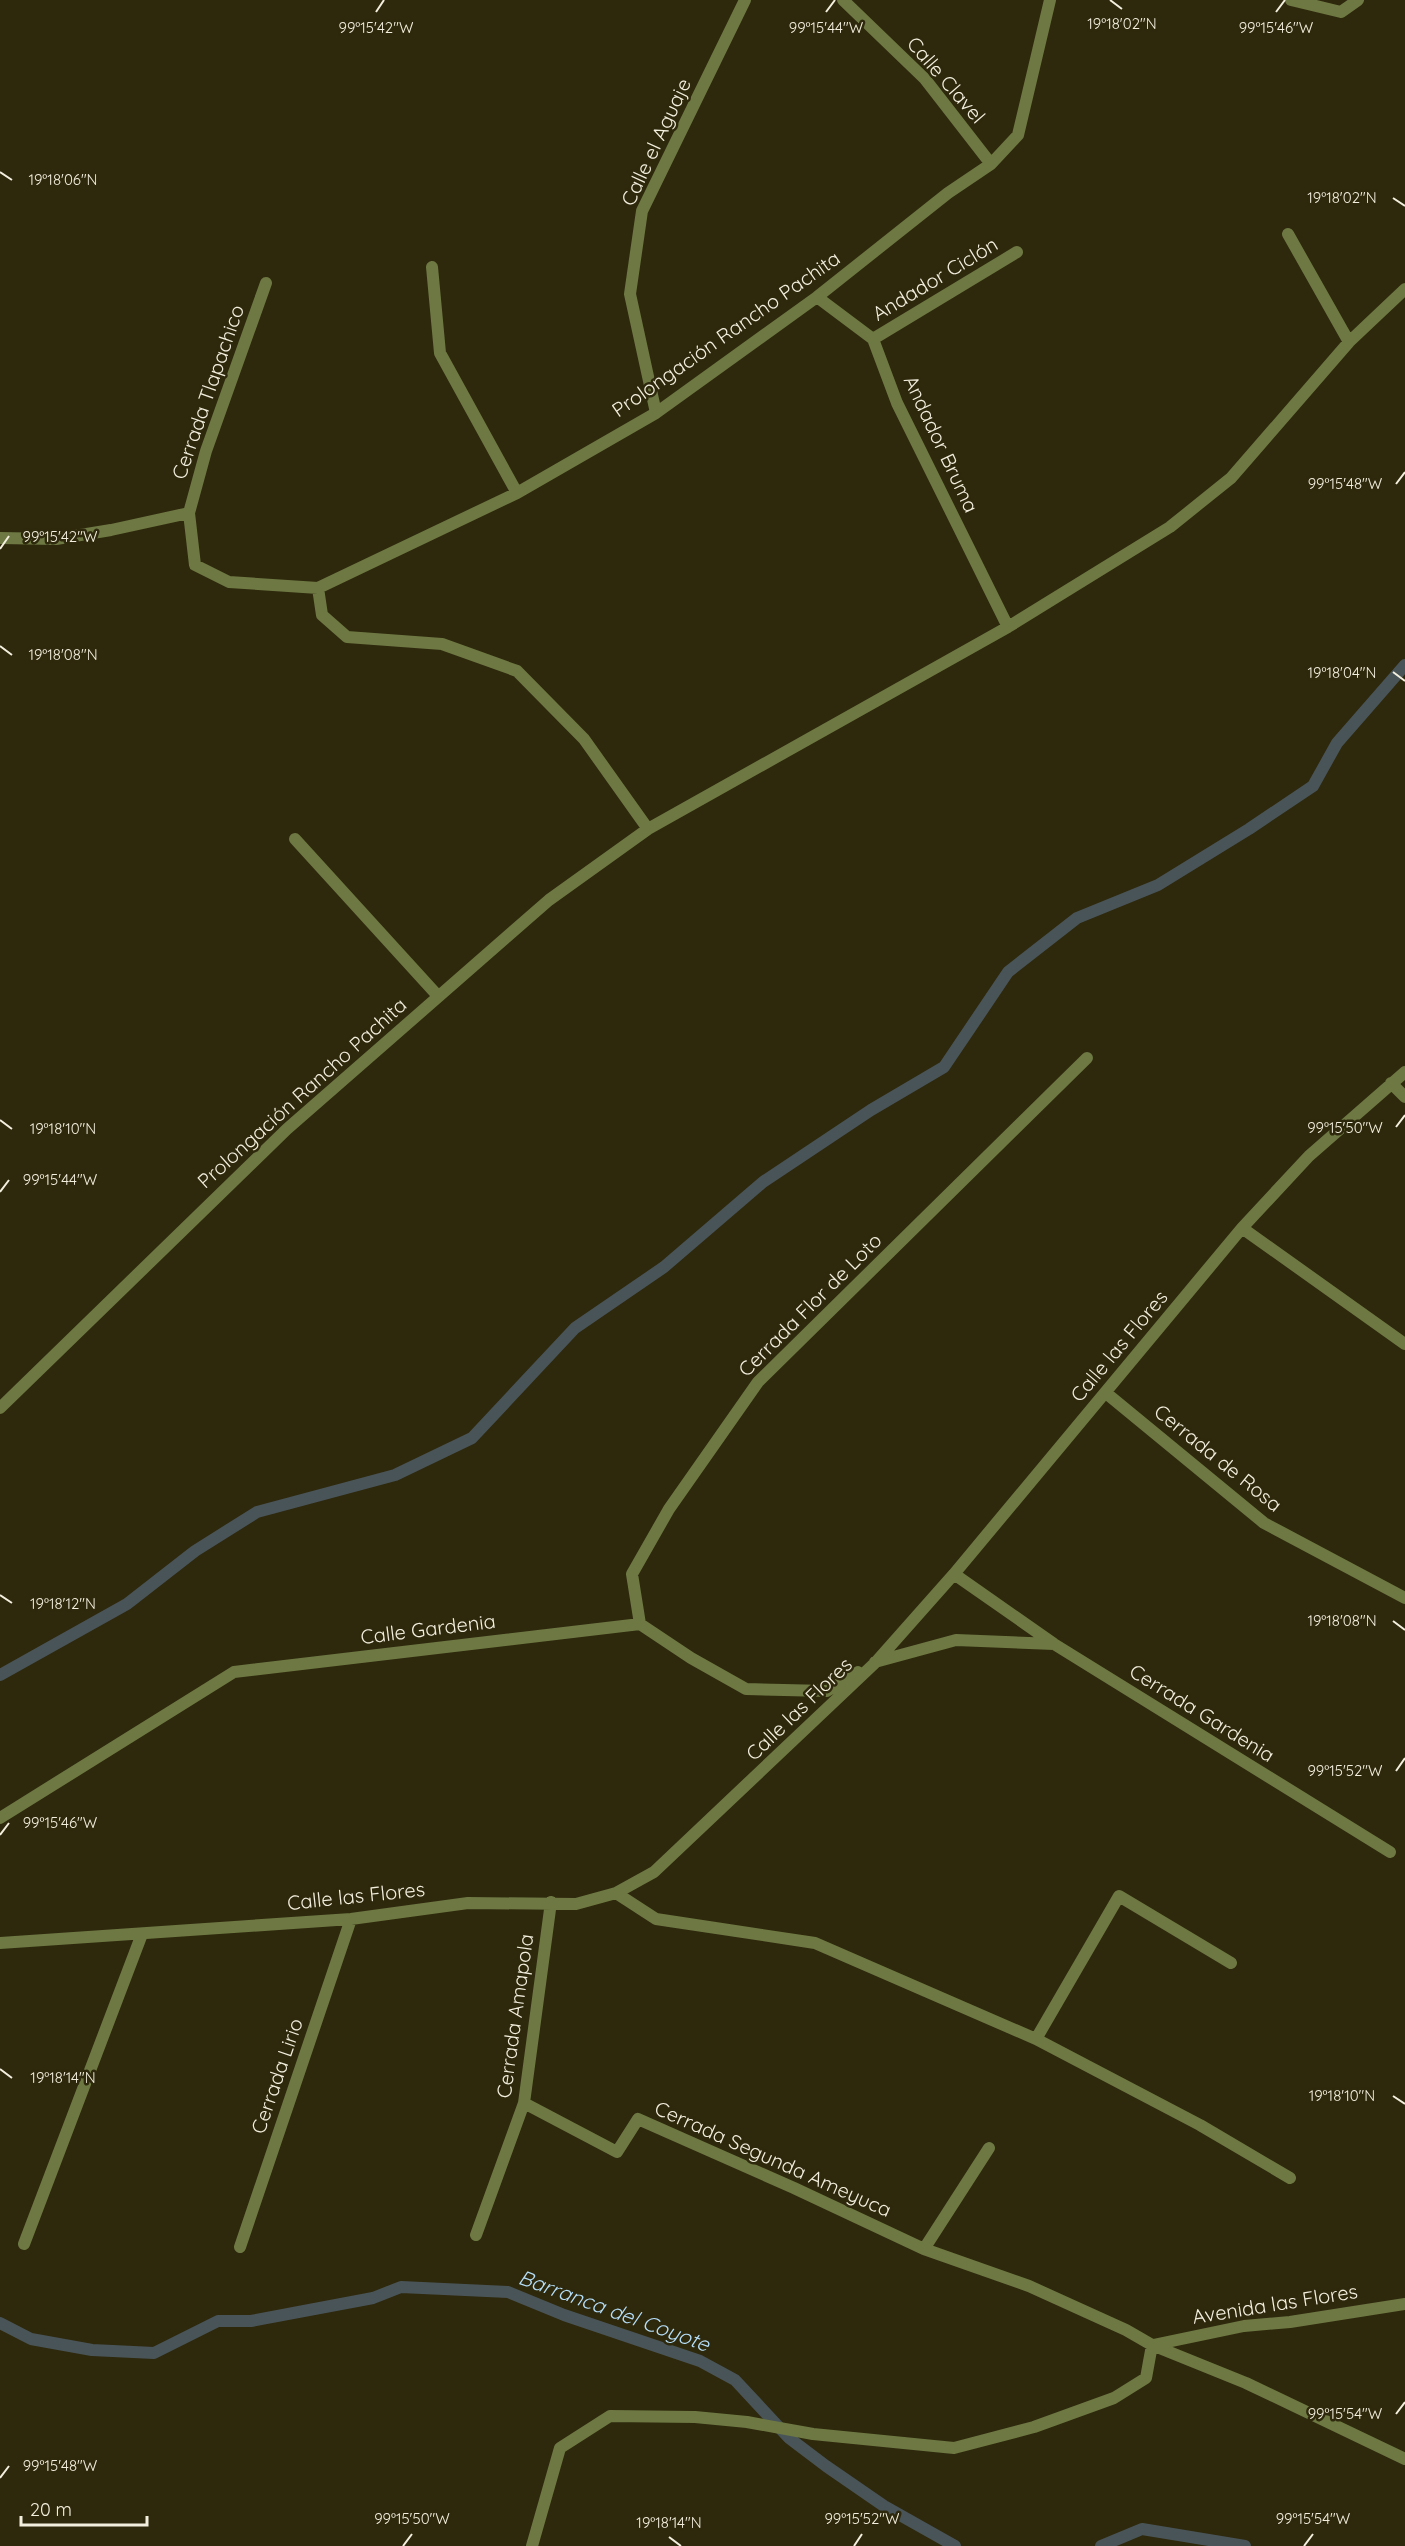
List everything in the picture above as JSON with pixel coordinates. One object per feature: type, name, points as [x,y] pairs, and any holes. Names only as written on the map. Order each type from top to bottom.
[{"type":"street","name":"Calle el Aguaje","points":[[656,413],[630,294],[642,211],[745,0]]},
{"type":"street","name":"Calle Clavel","points":[[843,0],[925,79],[991,164]]},
{"type":"street","name":"Prolongación Rancho Pachita","points":[[318,588],[517,493],[656,413],[817,297],[948,193],[991,164],[1018,135],[1050,0]]},
{"type":"street","points":[[1291,0],[1341,12],[1358,0]]},
{"type":"street","points":[[1288,234],[1349,342]]},
{"type":"street","name":"Andador Ciclón","points":[[873,339],[1017,252]]},
{"type":"street","points":[[432,267],[441,353],[517,493]]},
{"type":"street","name":"Cerrada Tlapachico","points":[[189,513],[206,451],[266,283]]},
{"type":"street","name":"Prolongación Rancho Pachita","points":[[0,1408],[287,1129],[549,900],[648,829],[1008,627],[1170,527],[1231,478],[1349,342],[1405,288]]},
{"type":"street","points":[[817,297],[873,339]]},
{"type":"street","name":"Andador Bruma","points":[[873,339],[897,403],[1008,627]]},
{"type":"street","points":[[0,538],[56,539],[189,513],[195,565],[229,582],[318,588],[322,615],[347,638],[442,644],[517,671],[585,739],[648,829]]},
{"type":"street","points":[[295,839],[438,996]]},
{"type":"street","name":"Cerrada Flor de Loto","points":[[639,1624],[633,1574],[669,1509],[758,1382],[1087,1058]]},
{"type":"street","name":"Calle las Flores","points":[[0,1943],[351,1919],[468,1903],[576,1904],[616,1893],[654,1872],[876,1662],[954,1574],[1242,1228],[1309,1156],[1405,1072]]},
{"type":"street","points":[[1391,1083],[1405,1097]]},
{"type":"street","points":[[1242,1228],[1405,1344]]},
{"type":"street","name":"Cerrada de Rosa","points":[[1106,1393],[1264,1523],[1405,1598]]},
{"type":"street","name":"Cerrada Gardenia","points":[[954,1574],[1054,1644],[1390,1852]]},
{"type":"street","points":[[639,1624],[691,1658],[746,1689],[827,1691],[876,1662]]},
{"type":"street","name":"Calle Gardenia","points":[[0,1818],[234,1672],[639,1624]]},
{"type":"street","name":"Cerrada Gardenia","points":[[876,1662],[956,1640],[1054,1644]]},
{"type":"street","points":[[616,1893],[656,1919],[815,1943],[1036,2039],[1200,2125],[1290,2178]]},
{"type":"street","points":[[1036,2039],[1119,1896],[1231,1963]]},
{"type":"street","name":"Cerrada Amapola","points":[[476,2235],[524,2103],[551,1902]]},
{"type":"street","name":"Cerrada Lirio","points":[[240,2247],[351,1919]]},
{"type":"street","points":[[24,2244],[142,1934]]},
{"type":"street","name":"Cerrada Segunda Ameyuca","points":[[524,2103],[617,2152],[638,2119],[924,2249],[1029,2286],[1126,2330],[1152,2345],[1246,2383],[1405,2459]]},
{"type":"street","points":[[924,2249],[989,2148]]},
{"type":"street","name":"Avenida las Flores","points":[[1152,2345],[1244,2326],[1290,2322],[1405,2304]]},
{"type":"street","points":[[532,2546],[560,2448],[610,2416],[695,2417],[747,2422],[813,2434],[954,2448],[1034,2427],[1114,2398],[1146,2378],[1152,2345]]},
{"type":"waterway","points":[[0,1675],[127,1604],[195,1551],[257,1512],[395,1475],[472,1438],[575,1328],[664,1267],[763,1182],[871,1110],[944,1067],[1008,972],[1077,918],[1158,885],[1313,786],[1337,743],[1405,665]]},
{"type":"waterway","name":"Barranca del Coyote","points":[[0,2323],[31,2339],[92,2350],[154,2353],[218,2321],[251,2321],[373,2298],[401,2287],[508,2292],[564,2315],[700,2361],[735,2380],[789,2438],[826,2466],[884,2506],[955,2546]]},
{"type":"waterway","name":"Barranca del Coyote","points":[[1101,2546],[1142,2529],[1245,2546]]}]
